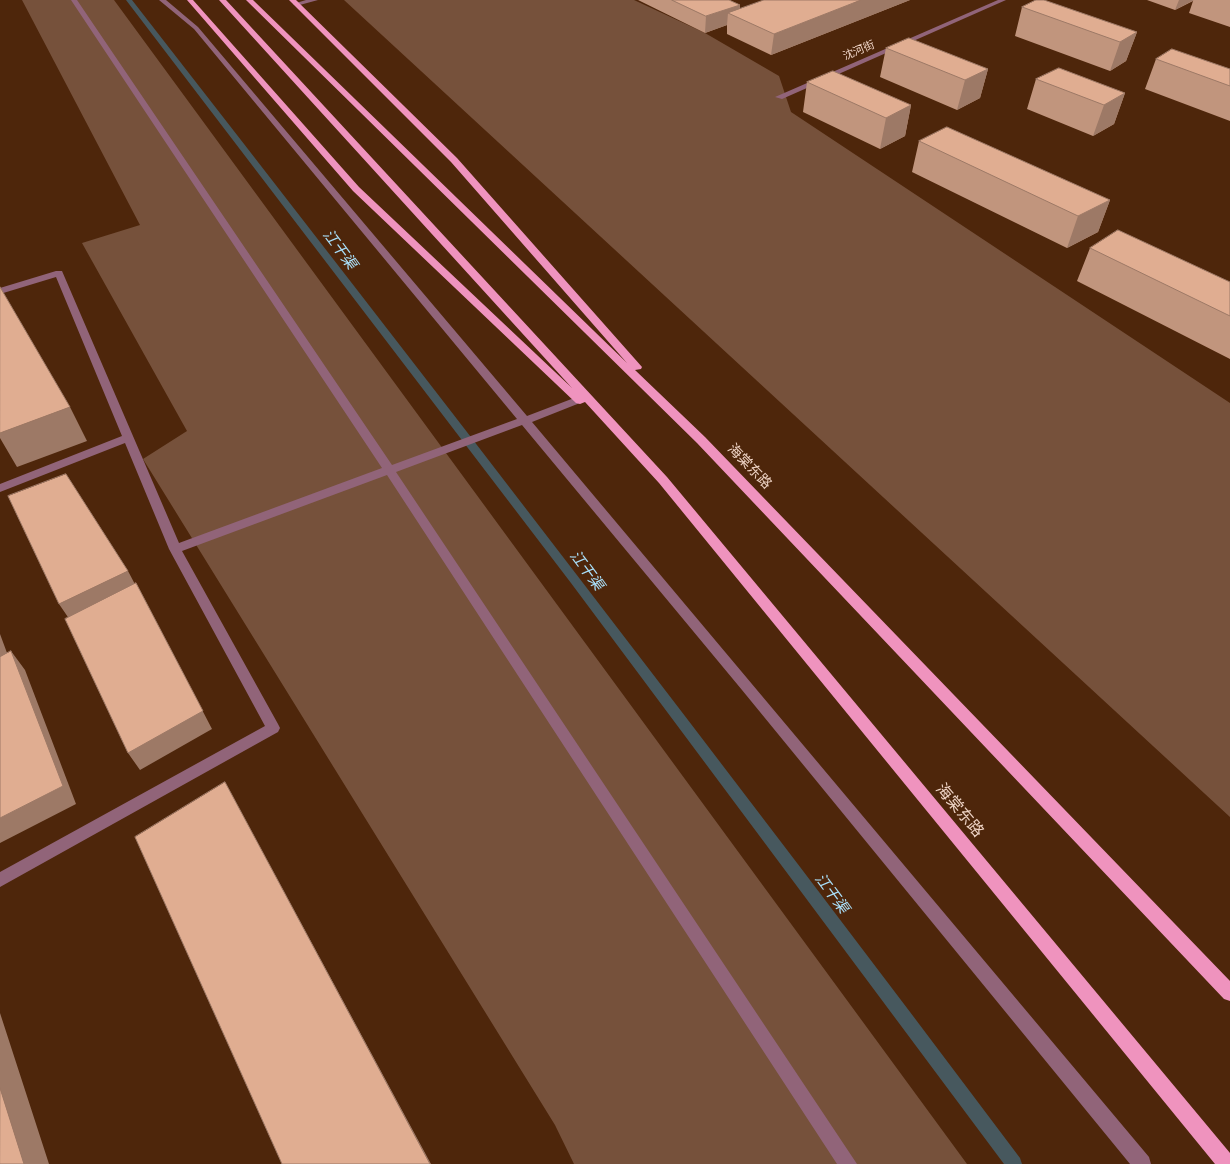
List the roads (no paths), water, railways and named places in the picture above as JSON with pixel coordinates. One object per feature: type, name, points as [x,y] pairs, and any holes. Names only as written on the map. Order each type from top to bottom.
[{"type":"main road","points":[[190,0],[356,189],[582,398]]},
{"type":"main road","points":[[222,0],[582,398]]},
{"type":"main road","points":[[249,0],[702,440]]},
{"type":"main road","points":[[294,2],[454,160],[702,440]]},
{"type":"main road","name":"海棠东路","points":[[582,398],[663,480],[1227,1164]]},
{"type":"main road","name":"海棠东路","points":[[702,440],[1230,992]]},
{"type":"street","points":[[74,0],[389,470],[848,1164]]},
{"type":"street","points":[[162,0],[196,28],[524,419],[1142,1164]]},
{"type":"street","points":[[294,2],[315,0]]},
{"type":"street","name":"沈河街","points":[[779,97],[1003,0]]},
{"type":"street","points":[[0,291],[60,273],[175,549],[273,728],[0,880]]},
{"type":"street","points":[[175,549],[418,461],[582,398]]},
{"type":"street","points":[[0,488],[128,438]]},
{"type":"waterway","name":"江干渠","points":[[129,0],[574,580],[1014,1164]]}]
